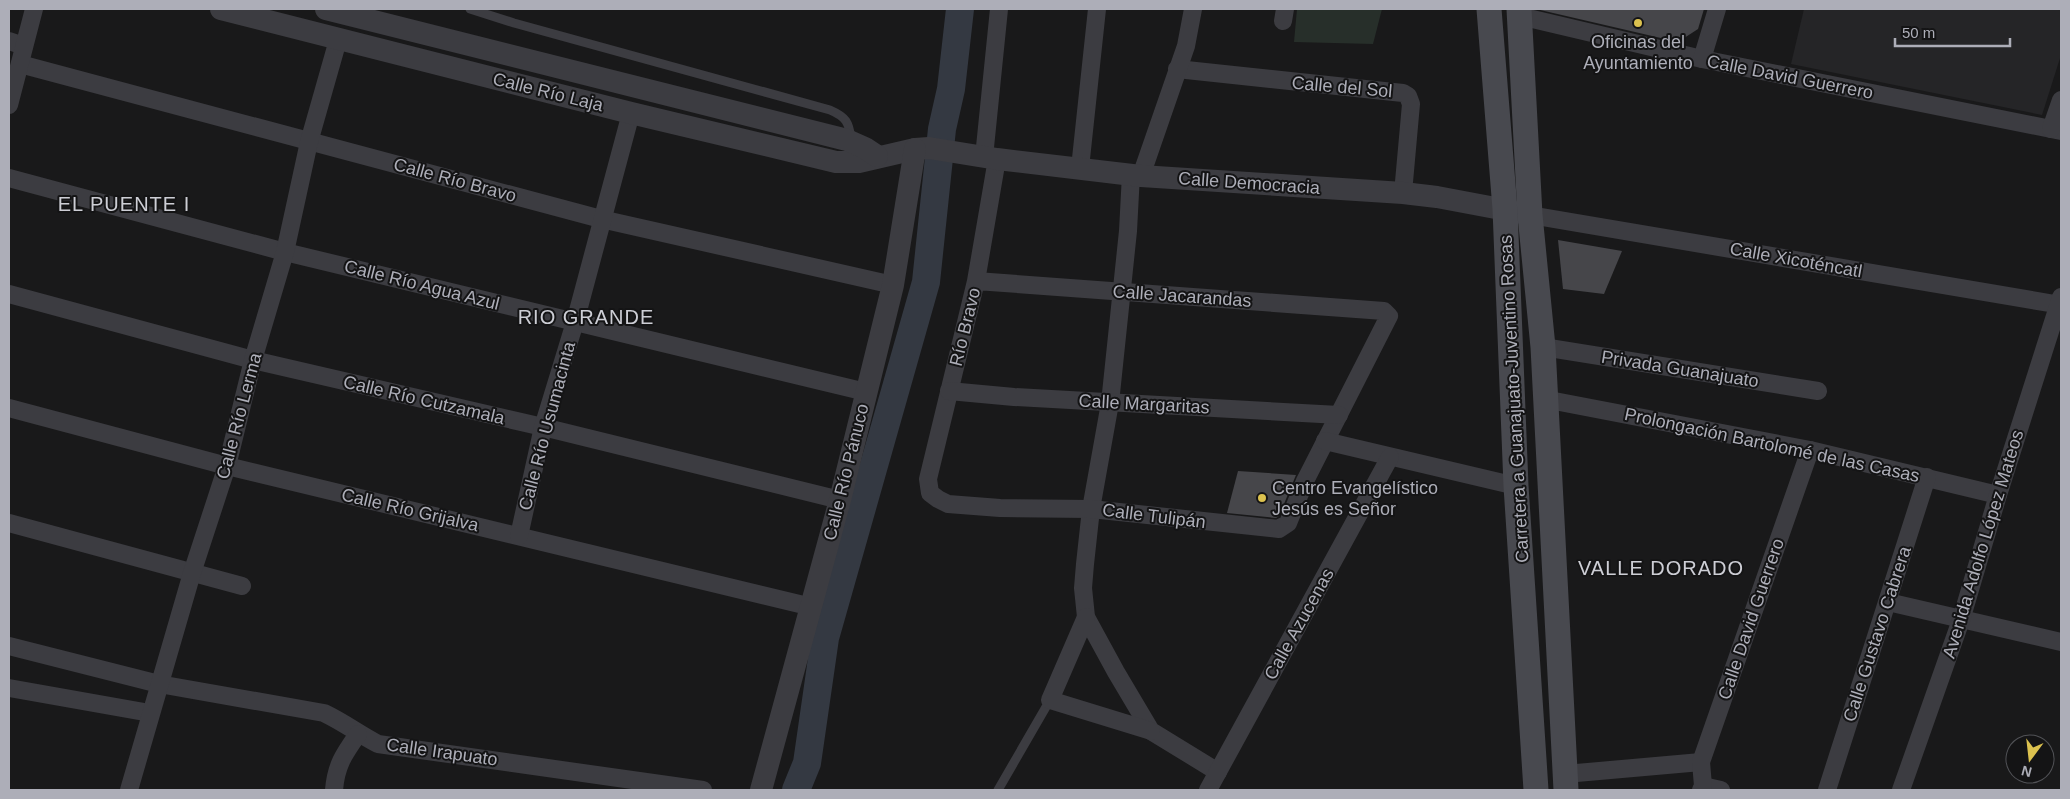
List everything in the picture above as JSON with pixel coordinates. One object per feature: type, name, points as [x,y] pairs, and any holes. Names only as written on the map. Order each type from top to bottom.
[{"type":"main road","name":"Carretera a Guanajuato-Juventino Rosas","points":[[1489,9],[1505,209],[1516,486],[1536,790]]},
{"type":"main road","name":"Carretera a Guanajuato-Juventino Rosas","points":[[1520,12],[1530,215],[1543,347],[1544,400],[1565,782]]},
{"type":"main road","points":[[1530,698],[1560,696]]},
{"type":"street","points":[[9,105],[20,64],[16,43],[34,9]]},
{"type":"street","name":"Calle Río Laja","points":[[221,9],[631,113],[836,162],[859,162],[877,156],[922,149],[983,157]]},
{"type":"street","name":"Calle Río Laja","points":[[326,9],[851,142],[877,156]]},
{"type":"street","name":"Río Bravo","points":[[930,493],[928,479],[976,281],[983,157],[999,9]]},
{"type":"street","points":[[1080,168],[1096,9]]},
{"type":"street","points":[[1151,731],[1086,617],[1083,588],[1091,509],[1110,403],[1136,175],[1186,46],[1193,9]]},
{"type":"street","points":[[1702,59],[1717,9]]},
{"type":"street","name":"Calle David Guerrero","points":[[1520,12],[1702,59],[2056,130]]},
{"type":"street","name":"Calle Río Lerma","points":[[129,790],[192,573],[227,466],[253,360],[285,252],[309,142],[338,40]]},
{"type":"street","name":"Calle Río Bravo","points":[[20,64],[601,219],[893,285]]},
{"type":"street","name":"Calle del Sol","points":[[1178,69],[1403,93],[1408,96],[1411,104],[1403,193]]},
{"type":"street","points":[[2056,130],[2061,100]]},
{"type":"street","name":"Calle Río Usumacinta","points":[[519,536],[543,427],[575,322],[601,219],[631,113]]},
{"type":"street","name":"Calle Río Pánuco","points":[[761,790],[840,500],[893,285],[922,149]]},
{"type":"street","name":"Calle Democracia","points":[[983,157],[1136,175],[1403,193],[1505,209],[1530,215]]},
{"type":"street","name":"Calle Río Agua Azul","points":[[9,178],[285,252],[866,392]]},
{"type":"street","name":"Calle Xicoténcatl","points":[[1530,215],[2060,302]]},
{"type":"street","name":"Calle Jacarandas","points":[[976,281],[1384,311],[1388,313],[1388,318],[1339,415]]},
{"type":"street","name":"Calle Río Cutzamala","points":[[9,294],[253,360],[543,427],[840,500]]},
{"type":"street","name":"Avenida Adolfo López Mateos","points":[[1901,790],[1961,620],[1998,495],[2060,302]]},
{"type":"street","name":"Privada Guanajuato","points":[[1543,347],[1818,391]]},
{"type":"street","name":"Calle Margaritas","points":[[950,390],[1014,397],[1339,415]]},
{"type":"street","name":"Prolongación Bartolomé de las Casas","points":[[1544,400],[1810,450],[1998,495]]},
{"type":"street","name":"Calle Río Grijalva","points":[[9,408],[227,466],[812,607]]},
{"type":"street","points":[[1339,415],[1325,441],[1516,486]]},
{"type":"street","name":"Calle Tulipán","points":[[930,493],[948,504],[1000,508],[1091,509],[1279,530],[1288,522],[1325,441]]},
{"type":"street","name":"Calle David Guerrero","points":[[1702,788],[1701,762],[1810,450]]},
{"type":"street","name":"Calle Azucenas","points":[[1208,790],[1390,457]]},
{"type":"street","name":"Calle Gustavo Cabrera","points":[[1828,790],[1927,477]]},
{"type":"street","points":[[9,523],[242,586]]},
{"type":"street","points":[[1888,602],[2061,642]]},
{"type":"street","points":[[1086,617],[1050,700],[1151,731],[1218,772]]},
{"type":"street","name":"Calle Irapuato","points":[[9,646],[159,684],[324,713],[342,721],[358,734],[378,744],[703,790]]},
{"type":"street","points":[[9,688],[150,713]]},
{"type":"street","points":[[334,790],[335,774],[341,758],[358,734]]},
{"type":"street","points":[[1565,782],[1701,762]]},
{"type":"street","points":[[1702,788],[1720,790]]},
{"type":"lane","points":[[470,9],[830,110],[840,114],[850,126],[851,142]]},
{"type":"lane","points":[[998,790],[1050,700]]},
{"type":"shaded area","points":[[1297,9],[1382,9],[1373,44],[1294,42]]},
{"type":"shaded area","points":[[1804,9],[2061,9],[2061,55],[2042,115],[1791,64]]},
{"type":"building","name":"Oficinas del Ayuntamiento","points":[[1536,9],[1704,9],[1698,29],[1678,42]]},
{"type":"building","points":[[1558,240],[1622,251],[1604,294],[1563,289]]},
{"type":"building","name":"Centro Evangelístico Jesús es Señor","points":[[1238,471],[1296,475],[1279,516],[1276,518],[1227,513]]},
{"type":"waterway","points":[[796,790],[807,763],[825,638],[926,282],[942,129],[951,89],[960,9]]},
{"type":"place","name":"Oficinas del Ayuntamiento","points":[[1638,23]]},
{"type":"place","name":"Centro Evangelístico Jesús es Señor","points":[[1262,498]]},
{"type":"district","name":"EL PUENTE I","points":[[124,204]]},
{"type":"district","name":"RIO GRANDE","points":[[586,317]]},
{"type":"district","name":"VALLE DORADO","points":[[1661,568]]}]
